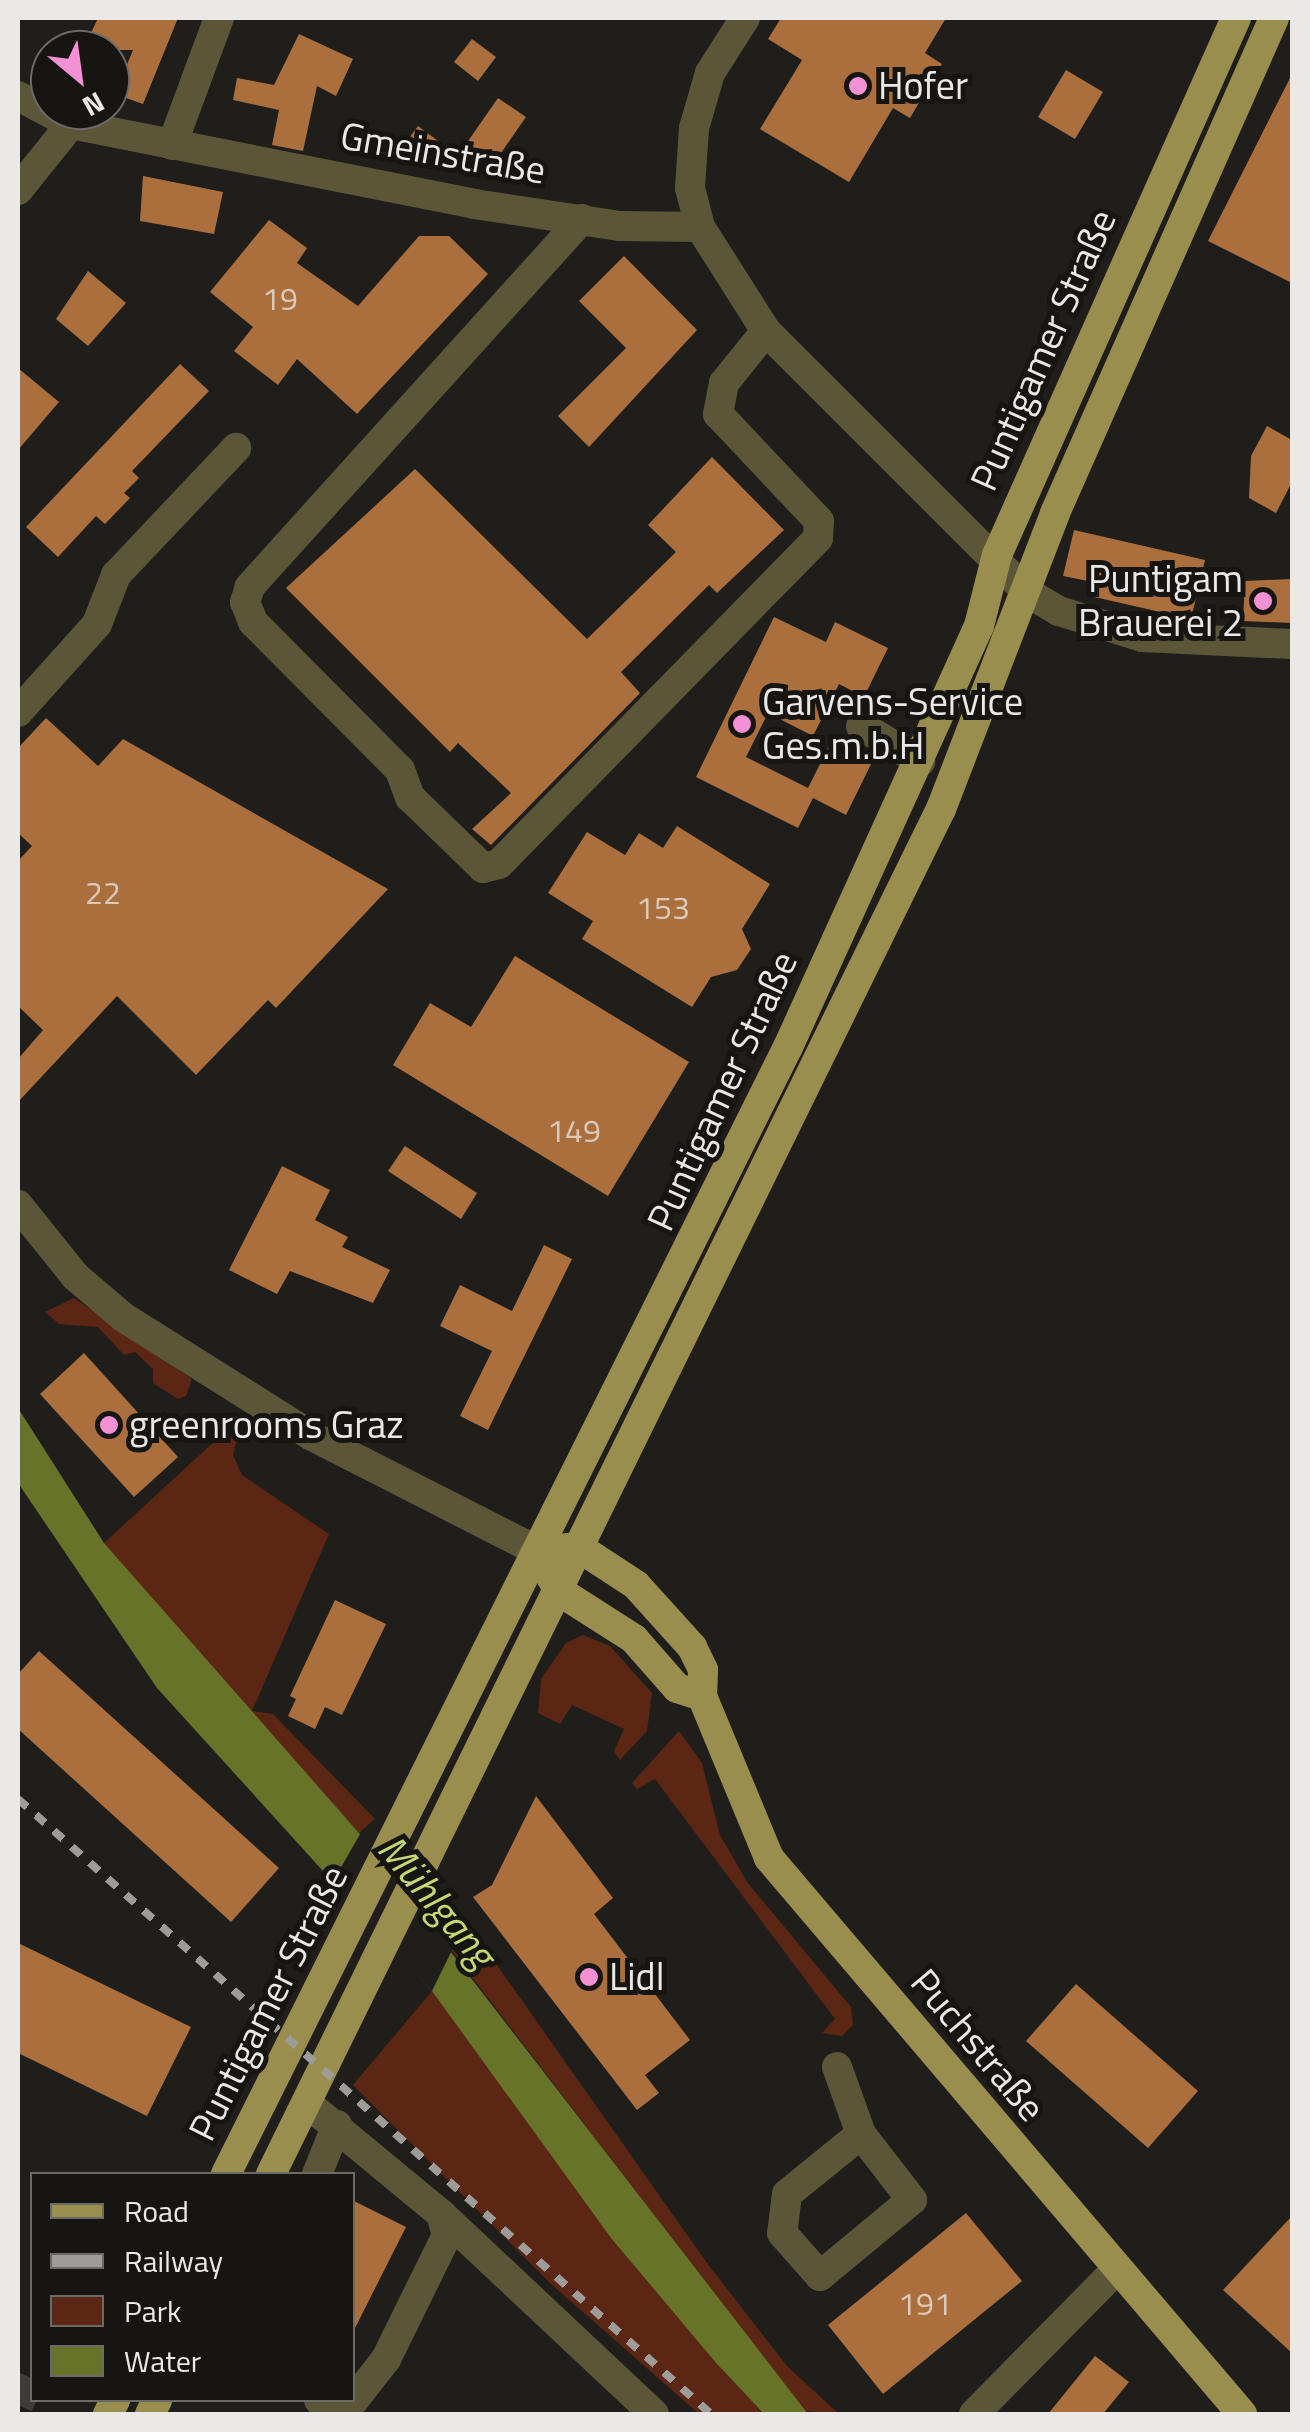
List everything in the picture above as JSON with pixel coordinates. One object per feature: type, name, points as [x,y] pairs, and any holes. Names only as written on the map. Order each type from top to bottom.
[{"type":"main road","name":"Puntigamer Straße","points":[[227,2172],[536,1550],[673,1288],[920,761],[979,626],[997,555],[1236,18]]},
{"type":"main road","name":"Puntigamer Straße","points":[[273,2172],[386,1951],[578,1547],[831,1046],[942,809],[1027,592],[1274,18]]},
{"type":"main road","points":[[578,1547],[536,1550],[559,1591],[634,1639],[677,1688],[702,1696]]},
{"type":"main road","name":"Puchstraße","points":[[578,1547],[646,1593],[683,1637],[702,1670],[702,1696],[769,1858],[1242,2414]]},
{"type":"street","points":[[172,145],[219,18]]},
{"type":"street","points":[[744,18],[710,73],[694,128],[690,188],[700,228],[766,331],[997,555],[1027,592],[1058,611],[1142,637],[1292,644]]},
{"type":"street","points":[[18,190],[66,130]]},
{"type":"street","name":"Gmeinstraße","points":[[100,130],[582,219],[700,228]]},
{"type":"street","points":[[582,219],[250,587],[245,602],[252,622],[400,770],[410,797],[483,868],[499,864],[818,538],[819,521],[718,414],[724,383],[766,331]]},
{"type":"street","points":[[18,712],[97,624],[116,575],[236,448]]},
{"type":"street","points":[[861,726],[920,761]]},
{"type":"street","points":[[18,1205],[75,1276],[123,1317],[312,1436],[536,1550]]},
{"type":"street","points":[[837,2068],[861,2134],[912,2200],[820,2276],[782,2233],[787,2194],[861,2134]]},
{"type":"street","points":[[308,2104],[441,2214],[654,2414]]},
{"type":"street","points":[[318,2172],[337,2126]]},
{"type":"street","points":[[355,2397],[386,2359],[447,2235],[441,2214]]},
{"type":"street","points":[[974,2414],[1117,2269]]},
{"type":"green space","points":[[74,1298],[192,1379],[186,1396],[178,1399],[153,1383],[153,1369],[135,1352],[124,1355],[98,1327],[59,1324],[45,1312]]},
{"type":"green space","points":[[242,1416],[233,1455],[242,1475],[329,1534],[252,1711],[273,1714],[375,1819],[359,1833],[104,1543]]},
{"type":"green space","points":[[583,1635],[610,1646],[652,1693],[647,1731],[620,1760],[614,1751],[624,1729],[572,1705],[560,1724],[538,1713],[541,1679],[566,1643]]},
{"type":"green space","points":[[679,1731],[702,1763],[720,1835],[747,1882],[851,2007],[853,2025],[842,2036],[822,2033],[835,2019],[655,1779],[637,1789],[632,1783]]},
{"type":"green space","points":[[463,1917],[707,2263],[787,2366],[839,2414],[804,2411],[452,1951]]},
{"type":"green space","points":[[432,1991],[717,2364],[764,2414],[699,2414],[550,2283],[353,2085]]},
{"type":"water","name":"Mühlgang","points":[[18,1408],[104,1543],[359,1833],[808,2414],[764,2414],[717,2364],[611,2238],[432,1991],[157,1688],[18,1483]]},
{"type":"pier","points":[[363,1829],[454,1946],[432,1991],[332,1883]]},
{"type":"building","points":[[98,18],[178,18],[143,104],[130,99],[130,30],[92,30]]},
{"type":"building","name":"Hofer","points":[[781,18],[946,18],[925,53],[942,64],[910,118],[893,108],[849,182],[760,129],[802,60],[768,39]]},
{"type":"building","points":[[299,34],[353,59],[336,96],[317,86],[303,151],[272,145],[279,110],[233,100],[237,78],[274,85]]},
{"type":"building","points":[[472,39],[496,57],[478,81],[454,62]]},
{"type":"building","points":[[1066,70],[1103,92],[1075,139],[1038,117]]},
{"type":"building","points":[[1292,74],[1292,283],[1208,241]]},
{"type":"building","points":[[498,98],[526,117],[494,163],[466,144]]},
{"type":"building","points":[[418,126],[438,141],[424,160],[404,145]]},
{"type":"building","points":[[143,176],[223,192],[214,234],[140,221]]},
{"type":"building","points":[[269,220],[307,248],[297,263],[358,306],[419,236],[449,236],[488,274],[357,414],[297,359],[278,385],[234,351],[253,327],[210,292]]},
{"type":"building","points":[[624,256],[697,330],[589,447],[558,416],[626,348],[579,301]]},
{"type":"building","points":[[88,271],[126,303],[88,346],[56,319]]},
{"type":"building","points":[[180,364],[209,391],[132,471],[139,478],[124,493],[130,498],[105,524],[96,516],[58,557],[26,527]]},
{"type":"building","points":[[18,368],[59,402],[18,450]]},
{"type":"building","points":[[1267,426],[1292,440],[1292,482],[1276,513],[1249,498],[1251,456]]},
{"type":"building","points":[[712,457],[784,530],[717,593],[709,585],[621,672],[640,693],[491,845],[472,829],[511,793],[458,743],[450,752],[286,588],[415,469],[587,639],[676,552],[648,525]]},
{"type":"building","points":[[1074,530],[1205,560],[1191,619],[1090,596],[1093,582],[1063,576]]},
{"type":"building","name":"Puntigam Brauerei 2","points":[[1292,579],[1292,623],[1243,621],[1245,581]]},
{"type":"building","name":"Garvens-Service Ges.m.b.H","points":[[774,617],[826,642],[835,622],[888,648],[864,697],[839,684],[813,736],[768,713],[746,757],[808,788],[833,738],[874,758],[846,815],[813,798],[798,828],[696,777]]},
{"type":"building","points":[[46,718],[98,766],[123,739],[388,889],[276,1008],[268,1000],[196,1075],[117,996],[18,1102],[18,1059],[43,1030],[18,1006],[18,861],[32,846],[18,833],[18,748]]},
{"type":"building","points":[[677,826],[770,884],[742,929],[751,949],[737,970],[711,977],[692,1007],[582,939],[593,921],[548,893],[587,832],[625,855],[639,833],[663,848]]},
{"type":"building","points":[[515,956],[689,1062],[608,1196],[393,1065],[430,1003],[471,1027]]},
{"type":"building","points":[[405,1146],[477,1193],[461,1219],[388,1171]]},
{"type":"building","points":[[282,1166],[330,1190],[315,1220],[348,1237],[342,1247],[390,1270],[373,1303],[290,1271],[277,1294],[229,1270]]},
{"type":"building","points":[[544,1245],[572,1259],[488,1430],[460,1416],[492,1351],[440,1326],[460,1285],[512,1311]]},
{"type":"building","name":"greenrooms Graz","points":[[84,1353],[178,1457],[134,1497],[40,1394]]},
{"type":"building","points":[[335,1600],[386,1624],[342,1715],[325,1707],[315,1729],[288,1716],[296,1699],[290,1696]]},
{"type":"building","points":[[39,1651],[279,1868],[231,1922],[18,1729],[18,1674]]},
{"type":"building","name":"Lidl","points":[[536,1796],[613,1898],[594,1914],[690,2040],[645,2075],[659,2093],[637,2110],[473,1897],[492,1885]]},
{"type":"building","points":[[18,1943],[191,2027],[147,2116],[18,2053]]},
{"type":"building","points":[[1076,1984],[1198,2091],[1148,2148],[1026,2041]]},
{"type":"building","points":[[355,2202],[406,2227],[355,2328]]},
{"type":"building","points":[[966,2213],[1022,2281],[883,2394],[828,2325]]},
{"type":"building","points":[[1292,2216],[1292,2353],[1223,2290]]},
{"type":"building","points":[[1095,2356],[1129,2382],[1103,2414],[1048,2414]]},
{"type":"tunnel","points":[[18,2405],[30,2379]]},
{"type":"railway","points":[[18,1799],[711,2414]]},
{"type":"place","name":"Hofer","points":[[858,86]]},
{"type":"place","name":"Puntigam Brauerei 2","points":[[1263,601]]},
{"type":"place","name":"Garvens-Service Ges.m.b.H","points":[[742,724]]},
{"type":"place","name":"greenrooms Graz","points":[[109,1425]]},
{"type":"place","name":"Lidl","points":[[589,1977]]}]
